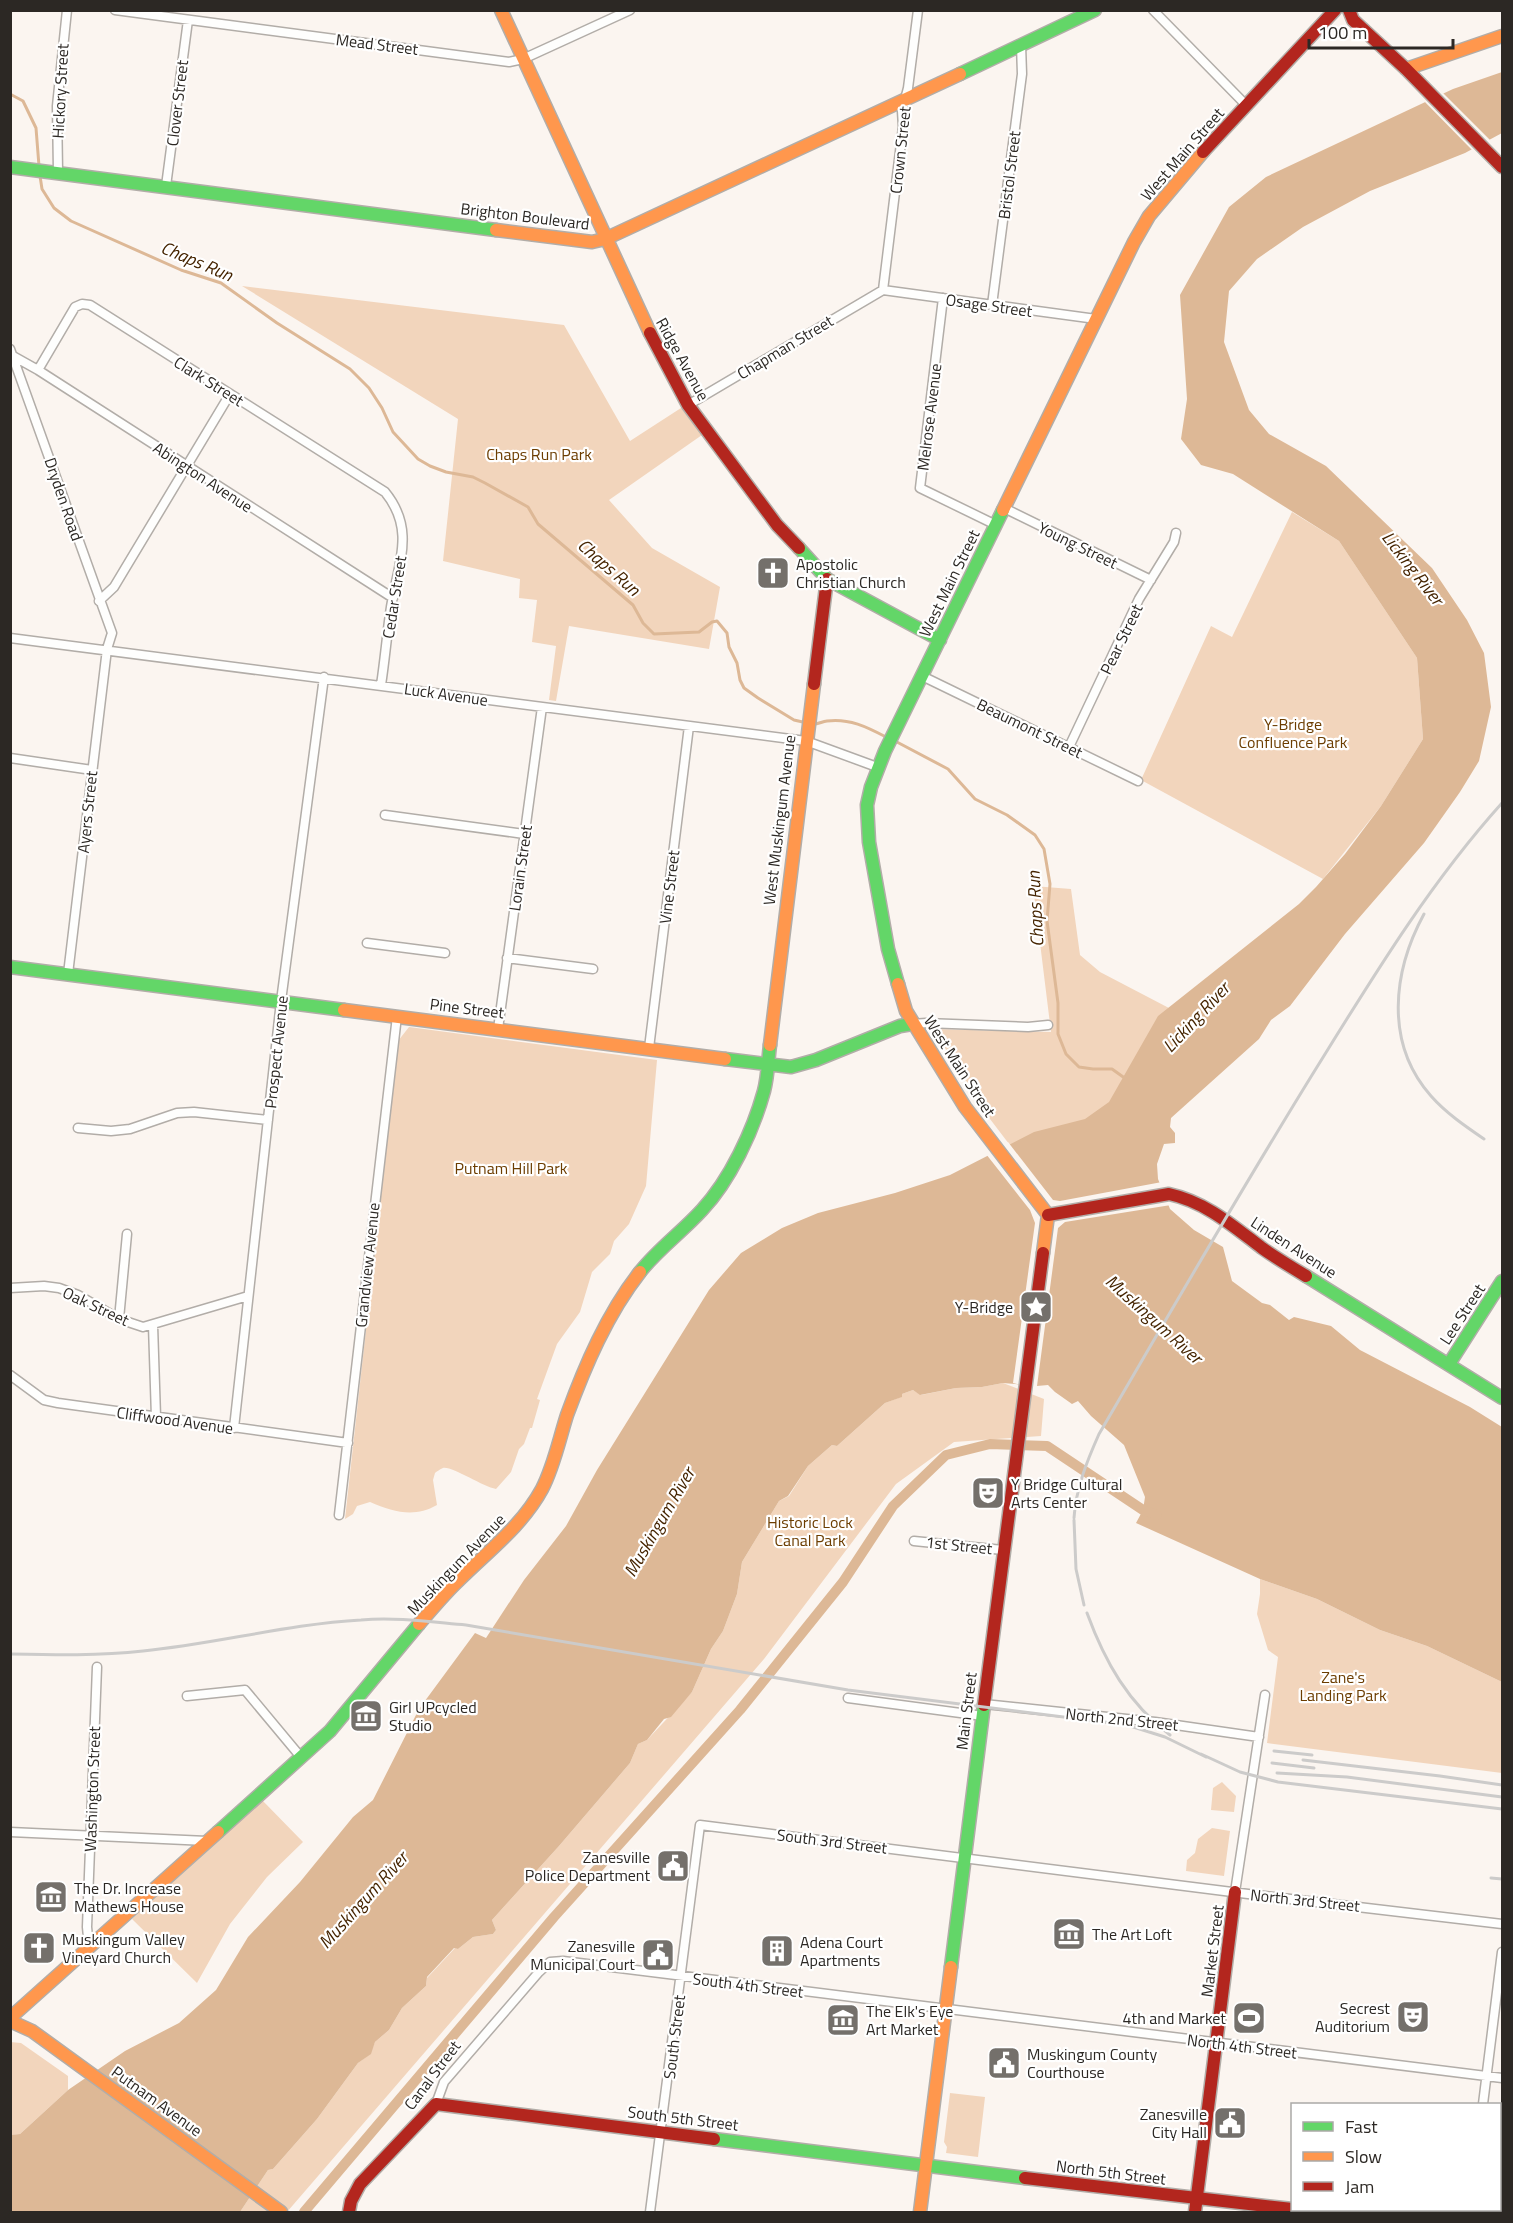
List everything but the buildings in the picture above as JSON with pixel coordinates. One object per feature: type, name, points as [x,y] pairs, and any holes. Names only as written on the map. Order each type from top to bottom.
[{"type":"main road","name":"Ridge Avenue","points":[[501,10],[605,239],[688,405],[777,525],[827,579],[940,640]]},
{"type":"main road","name":"Brighton Boulevard","points":[[10,167],[592,242],[605,239],[1095,10]]},
{"type":"main road","name":"West Main Street","points":[[1048,1215],[951,1087],[906,1011],[892,966],[869,842],[867,805],[877,767],[1125,259],[1149,216],[1189,168],[1335,10]]},
{"type":"main road","points":[[1349,10],[1353,20],[1503,167]]},
{"type":"main road","points":[[1410,74],[1498,38]]},
{"type":"main road","name":"West Muskingum Avenue","points":[[767,1065],[827,579]]},
{"type":"main road","name":"Pine Street","points":[[10,967],[791,1067],[802,1065],[900,1026],[912,1024]]},
{"type":"main road","name":"Muskingum Avenue","points":[[10,2020],[330,1731],[351,1710],[447,1593],[503,1540],[538,1495],[549,1472],[573,1398],[594,1350],[634,1279],[714,1197],[732,1168],[764,1090],[767,1065]]},
{"type":"main road","name":"Linden Avenue","points":[[1048,1215],[1169,1194],[1181,1196],[1201,1206],[1263,1250],[1503,1398]]},
{"type":"main road","name":"Main Street","points":[[920,2212],[1003,1550],[1048,1215]]},
{"type":"main road","name":"Lee Street","points":[[1449,1364],[1503,1281]]},
{"type":"main road","name":"Market Street","points":[[1195,2212],[1235,1892]]},
{"type":"main road","name":"Putnam Avenue","points":[[10,2020],[32,2031],[281,2212]]},
{"type":"main road","name":"South 5th Street","points":[[436,2104],[926,2166]]},
{"type":"main road","name":"Canal Street","points":[[349,2212],[351,2201],[360,2184],[436,2104]]},
{"type":"main road","name":"North 5th Street","points":[[926,2166],[1291,2209]]},
{"type":"street","name":"Hickory Street","points":[[53,172],[67,10]]},
{"type":"street","name":"Mead Street","points":[[115,10],[509,62],[523,59],[630,10]]},
{"type":"street","name":"Crown Street","points":[[882,290],[903,127],[902,111],[908,88],[918,10]]},
{"type":"street","points":[[1153,10],[1247,106]]},
{"type":"street","name":"Clover Street","points":[[166,186],[188,20]]},
{"type":"street","name":"Bristol Street","points":[[992,305],[1022,74],[1021,45]]},
{"type":"street","name":"Osage Street","points":[[882,290],[1096,319]]},
{"type":"street","name":"Chapman Street","points":[[688,405],[882,290]]},
{"type":"street","name":"Melrose Avenue","points":[[943,298],[920,488],[996,525]]},
{"type":"street","name":"Clark Street","points":[[38,370],[75,307],[82,304],[90,305],[350,471],[378,486],[397,509]]},
{"type":"street","name":"Abington Avenue","points":[[12,352],[393,598]]},
{"type":"street","name":"Dryden Road","points":[[12,352],[112,633],[107,649]]},
{"type":"street","points":[[99,601],[114,587],[231,394]]},
{"type":"street","name":"Young Street","points":[[1004,508],[1151,580]]},
{"type":"street","name":"Cedar Street","points":[[381,685],[403,543],[402,524],[397,509]]},
{"type":"street","name":"Pear Street","points":[[1069,747],[1140,600],[1174,542],[1176,533]]},
{"type":"street","name":"Luck Avenue","points":[[10,638],[689,726],[807,736],[877,767]]},
{"type":"street","name":"Ayers Street","points":[[68,974],[107,649]]},
{"type":"street","name":"Beaumont Street","points":[[922,676],[1138,781]]},
{"type":"street","name":"Prospect Avenue","points":[[234,1428],[281,1001],[324,677]]},
{"type":"street","name":"Lorain Street","points":[[498,1029],[542,707]]},
{"type":"street","name":"Vine Street","points":[[649,1048],[689,726]]},
{"type":"street","points":[[10,758],[92,770]]},
{"type":"street","points":[[385,815],[524,834]]},
{"type":"street","points":[[367,943],[444,952]]},
{"type":"street","points":[[507,958],[593,969]]},
{"type":"street","name":"Grandview Avenue","points":[[339,1515],[396,1016]]},
{"type":"street","points":[[912,1024],[1028,1027],[1048,1025]]},
{"type":"street","points":[[78,1128],[111,1131],[130,1129],[177,1113],[194,1112],[268,1120]]},
{"type":"street","points":[[119,1319],[127,1234]]},
{"type":"street","name":"Oak Street","points":[[10,1288],[44,1286],[59,1288],[78,1295],[119,1319],[143,1327],[248,1296]]},
{"type":"street","points":[[153,1325],[156,1417]]},
{"type":"street","name":"Cliffwood Avenue","points":[[10,1375],[44,1400],[348,1443]]},
{"type":"street","name":"1st Street","points":[[914,1541],[1003,1550]]},
{"type":"street","name":"Washington Street","points":[[89,1947],[87,1927],[97,1667]]},
{"type":"street","points":[[187,1696],[245,1690],[300,1756]]},
{"type":"street","name":"Market Street","points":[[1235,1892],[1265,1695]]},
{"type":"street","name":"North 2nd Street","points":[[848,1698],[1155,1722],[1259,1737]]},
{"type":"street","name":"South 3rd Street","points":[[700,1825],[964,1857]]},
{"type":"street","name":"South Street","points":[[650,2212],[700,1825]]},
{"type":"street","points":[[10,1832],[207,1841]]},
{"type":"street","name":"North 3rd Street","points":[[964,1857],[1503,1924]]},
{"type":"street","points":[[1483,2103],[1503,1952]]},
{"type":"street","name":"South 4th Street","points":[[550,1962],[563,1961],[946,2009]]},
{"type":"street","name":"Canal Street","points":[[436,2104],[444,2082],[550,1962]]},
{"type":"street","name":"North 4th Street","points":[[946,2009],[1503,2078]]},
{"type":"green space","name":"Chaps Run Park","points":[[242,286],[564,325],[630,441],[681,408],[702,435],[609,500],[652,548],[720,587],[709,649],[569,626],[556,701],[549,700],[556,646],[532,642],[537,600],[519,598],[520,579],[443,561],[458,419]]},
{"type":"green space","name":"Y-Bridge Confluence Park","points":[[1292,512],[1339,541],[1417,658],[1423,739],[1381,806],[1323,879],[1141,780],[1211,626],[1232,637]]},
{"type":"green space","points":[[1033,886],[1071,889],[1080,955],[1100,972],[1213,1031],[1051,1199],[990,1119],[933,1029],[1051,1032]]},
{"type":"green space","name":"Putnam Hill Park","points":[[409,1027],[657,1060],[646,1186],[629,1224],[614,1241],[610,1254],[592,1272],[580,1312],[557,1344],[537,1399],[540,1400],[532,1428],[519,1449],[511,1472],[496,1489],[453,1470],[443,1468],[435,1473],[433,1480],[437,1505],[420,1511],[404,1512],[387,1509],[370,1502],[357,1506],[353,1514],[345,1519],[398,1041]]},
{"type":"green space","name":"Historic Lock Canal Park","points":[[1003,1383],[1044,1399],[1041,1436],[954,1442],[896,1484],[764,1659],[287,2212],[240,2212],[268,2170],[273,2169],[317,2119],[358,2063],[370,2054],[375,2042],[389,2030],[402,2008],[426,1986],[427,1978],[455,1948],[458,1949],[473,1937],[493,1934],[496,1930],[492,1920],[630,1763],[638,1744],[647,1740],[692,1692],[711,1649],[723,1631],[737,1594],[742,1562],[779,1501],[789,1496],[808,1466],[832,1445],[837,1446],[885,1403],[901,1397],[902,1394],[913,1390],[921,1395],[956,1388]]},
{"type":"green space","name":"Zane's Landing Park","points":[[1260,1579],[1317,1599],[1380,1630],[1427,1646],[1502,1682],[1502,1773],[1267,1743],[1278,1657],[1268,1650],[1257,1614]]},
{"type":"green space","points":[[1222,1782],[1236,1796],[1234,1812],[1211,1810],[1213,1788]]},
{"type":"green space","points":[[262,1800],[303,1842],[267,1877],[230,1924],[197,1983],[132,1919]]},
{"type":"green space","points":[[1212,1828],[1230,1831],[1224,1876],[1186,1871],[1187,1860],[1195,1853],[1198,1839]]},
{"type":"green space","points":[[10,2042],[21,2043],[68,2076],[68,2090],[20,2134],[11,2135]]},
{"type":"green space","points":[[950,2093],[985,2097],[978,2157],[946,2153],[947,2147],[944,2142]]},
{"type":"water","name":"Licking River","points":[[1502,72],[1502,133],[1465,153],[1370,191],[1303,227],[1257,259],[1229,291],[1224,342],[1249,410],[1269,434],[1326,466],[1432,568],[1467,620],[1484,653],[1491,707],[1479,761],[1424,843],[1345,934],[1290,1006],[1271,1020],[1259,1039],[1171,1118],[1170,1127],[1175,1133],[1175,1143],[1164,1144],[1157,1164],[1158,1179],[1170,1209],[1194,1230],[1223,1247],[1232,1281],[1289,1320],[1294,1317],[1331,1326],[1360,1350],[1470,1407],[1502,1427],[1502,1682],[1427,1646],[1380,1630],[1317,1599],[1260,1579],[1136,1523],[1143,1510],[1145,1497],[1124,1445],[1091,1416],[1078,1401],[1072,1404],[1048,1385],[1003,1383],[920,1395],[913,1390],[885,1403],[837,1446],[832,1445],[808,1466],[788,1496],[779,1501],[742,1562],[737,1594],[723,1631],[711,1649],[692,1692],[671,1717],[664,1719],[647,1740],[638,1744],[630,1763],[492,1920],[496,1930],[493,1934],[473,1937],[458,1949],[454,1948],[427,1977],[426,1986],[402,2008],[389,2030],[375,2042],[371,2054],[358,2063],[317,2119],[273,2169],[268,2170],[240,2212],[11,2212],[10,2135],[20,2134],[68,2090],[125,2051],[179,2023],[216,1990],[248,1937],[300,1882],[353,1817],[373,1800],[419,1709],[475,1633],[486,1638],[524,1580],[566,1526],[597,1470],[709,1290],[741,1253],[782,1228],[818,1213],[895,1193],[950,1175],[1034,1132],[1085,1119],[1109,1102],[1158,1016],[1299,904],[1345,854],[1381,806],[1423,739],[1417,658],[1339,541],[1233,474],[1201,465],[1181,439],[1187,399],[1180,295],[1229,207],[1266,177],[1453,89]]},
{"type":"pier","points":[[1441,91],[1492,142],[1474,152],[1423,100]]},
{"type":"pier","name":"Y-Bridge","points":[[1008,1142],[1053,1200],[1060,1201],[1162,1182],[1171,1205],[1065,1222],[1058,1228],[1037,1386],[1013,1383],[1035,1223],[1030,1210],[986,1154]]},
{"type":"waterway","name":"Chaps Run","points":[[10,94],[23,101],[36,128],[39,166]]},
{"type":"waterway","name":"Chaps Run","points":[[40,176],[42,189],[54,208],[71,221],[181,270],[221,283],[277,323],[350,369],[369,388],[382,408],[393,432],[418,459],[446,472],[473,477],[528,507],[538,524],[633,605],[643,623],[654,634],[699,632],[717,621],[727,633],[729,647],[737,663],[744,688],[794,720],[807,723]]},
{"type":"waterway","name":"Chaps Run","points":[[813,724],[835,720],[850,722],[886,737]]},
{"type":"waterway","name":"Chaps Run","points":[[895,741],[948,769],[975,799],[1007,815],[1035,835],[1044,849],[1050,884],[1047,921],[1058,1003],[1058,1034],[1066,1054],[1079,1067],[1112,1069],[1126,1079]]},
{"type":"waterway","name":"Muskingum River","points":[[304,2212],[554,1917],[740,1710],[843,1582],[893,1506],[946,1455],[990,1444],[1047,1446],[1143,1510],[1157,1515]]},
{"type":"railway","points":[[1074,1518],[1080,1485],[1099,1434],[1261,1158],[1404,930],[1451,865],[1502,803]]},
{"type":"railway","points":[[1424,914],[1413,936],[1400,983],[1398,1007],[1400,1030],[1406,1053],[1416,1075],[1431,1096],[1449,1114],[1484,1139]]},
{"type":"railway","points":[[1074,1520],[1076,1569],[1084,1605]]},
{"type":"railway","points":[[1087,1613],[1110,1665],[1130,1695],[1155,1723],[1170,1735]]},
{"type":"railway","points":[[10,1654],[126,1653],[334,1622],[374,1619],[427,1621],[466,1625],[848,1690],[1127,1725],[1165,1737],[1206,1757]]},
{"type":"railway","points":[[1274,1751],[1312,1755]]},
{"type":"railway","points":[[1201,1754],[1240,1772],[1278,1782],[1502,1809]]},
{"type":"railway","points":[[1303,1760],[1502,1785]]},
{"type":"railway","points":[[1272,1763],[1314,1768]]},
{"type":"railway","points":[[1277,1773],[1347,1777],[1502,1797]]},
{"type":"railway","points":[[1491,1878],[1502,1879]]},
{"type":"traffic: fast","points":[[960,74],[1095,10]]},
{"type":"traffic: fast","points":[[10,167],[496,230]]},
{"type":"traffic: fast","points":[[898,984],[888,949],[869,842],[867,805],[871,787],[885,751],[1003,510]]},
{"type":"traffic: fast","points":[[799,548],[827,579],[940,640]]},
{"type":"traffic: fast","points":[[10,967],[344,1010]]},
{"type":"traffic: fast","points":[[725,1059],[791,1067],[816,1060],[900,1026],[912,1024]]},
{"type":"traffic: fast","points":[[640,1272],[702,1210],[731,1170],[747,1138],[764,1091],[770,1045]]},
{"type":"traffic: fast","points":[[1306,1276],[1502,1398]]},
{"type":"traffic: fast","points":[[1449,1364],[1502,1281]]},
{"type":"traffic: fast","points":[[218,1832],[330,1731],[419,1624]]},
{"type":"traffic: fast","points":[[951,1967],[984,1705]]},
{"type":"traffic: fast","points":[[714,2139],[1025,2178]]},
{"type":"traffic: slow","points":[[501,10],[650,333]]},
{"type":"traffic: slow","points":[[1406,69],[1502,36]]},
{"type":"traffic: slow","points":[[496,230],[592,242],[605,239],[960,74]]},
{"type":"traffic: slow","points":[[1003,510],[1134,242],[1149,216],[1203,152]]},
{"type":"traffic: slow","points":[[770,1045],[814,684]]},
{"type":"traffic: slow","points":[[898,984],[906,1011],[965,1107],[1048,1215],[1043,1253]]},
{"type":"traffic: slow","points":[[344,1010],[725,1059]]},
{"type":"traffic: slow","points":[[419,1624],[454,1585],[504,1538],[534,1502],[550,1471],[567,1415],[589,1359],[617,1305],[640,1272]]},
{"type":"traffic: slow","points":[[10,2018],[218,1832]]},
{"type":"traffic: slow","points":[[920,2212],[951,1967]]},
{"type":"traffic: slow","points":[[10,2021],[32,2031],[281,2212]]},
{"type":"traffic: slow","points":[[1312,2211],[1325,2212]]},
{"type":"traffic: jam","points":[[1203,152],[1335,10]]},
{"type":"traffic: jam","points":[[1349,10],[1353,20],[1406,69],[1502,167]]},
{"type":"traffic: jam","points":[[650,333],[688,405],[777,525],[799,548]]},
{"type":"traffic: jam","points":[[814,684],[827,579]]},
{"type":"traffic: jam","points":[[1048,1215],[1169,1194],[1207,1209],[1230,1223],[1267,1252],[1306,1276]]},
{"type":"traffic: jam","points":[[984,1705],[1043,1253]]},
{"type":"traffic: jam","points":[[1195,2212],[1235,1892]]},
{"type":"traffic: jam","points":[[349,2212],[351,2201],[360,2184],[436,2104],[714,2139]]},
{"type":"traffic: jam","points":[[1025,2178],[1291,2209]]},
{"type":"place","name":"Apostolic Christian Church","points":[[773,573]]},
{"type":"place","name":"Y-Bridge","points":[[1036,1307]]},
{"type":"place","name":"Y Bridge Cultural Arts Center","points":[[988,1493]]},
{"type":"place","name":"Girl UPcycled Studio","points":[[366,1716]]},
{"type":"place","name":"Zanesville Police Department","points":[[673,1866]]},
{"type":"place","name":"The Dr. Increase Mathews House","points":[[51,1897]]},
{"type":"place","name":"The Art Loft","points":[[1069,1934]]},
{"type":"place","name":"Muskingum Valley Vineyard Church","points":[[39,1948]]},
{"type":"place","name":"Adena Court Apartments","points":[[777,1951]]},
{"type":"place","name":"Zanesville Municipal Court","points":[[658,1955]]},
{"type":"place","name":"Secrest Auditorium","points":[[1413,2017]]},
{"type":"place","name":"4th and Market","points":[[1249,2018]]},
{"type":"place","name":"The Elk's Eye Art Market","points":[[843,2020]]},
{"type":"place","name":"Muskingum County Courthouse","points":[[1004,2063]]},
{"type":"place","name":"Zanesville City Hall","points":[[1230,2123]]}]
